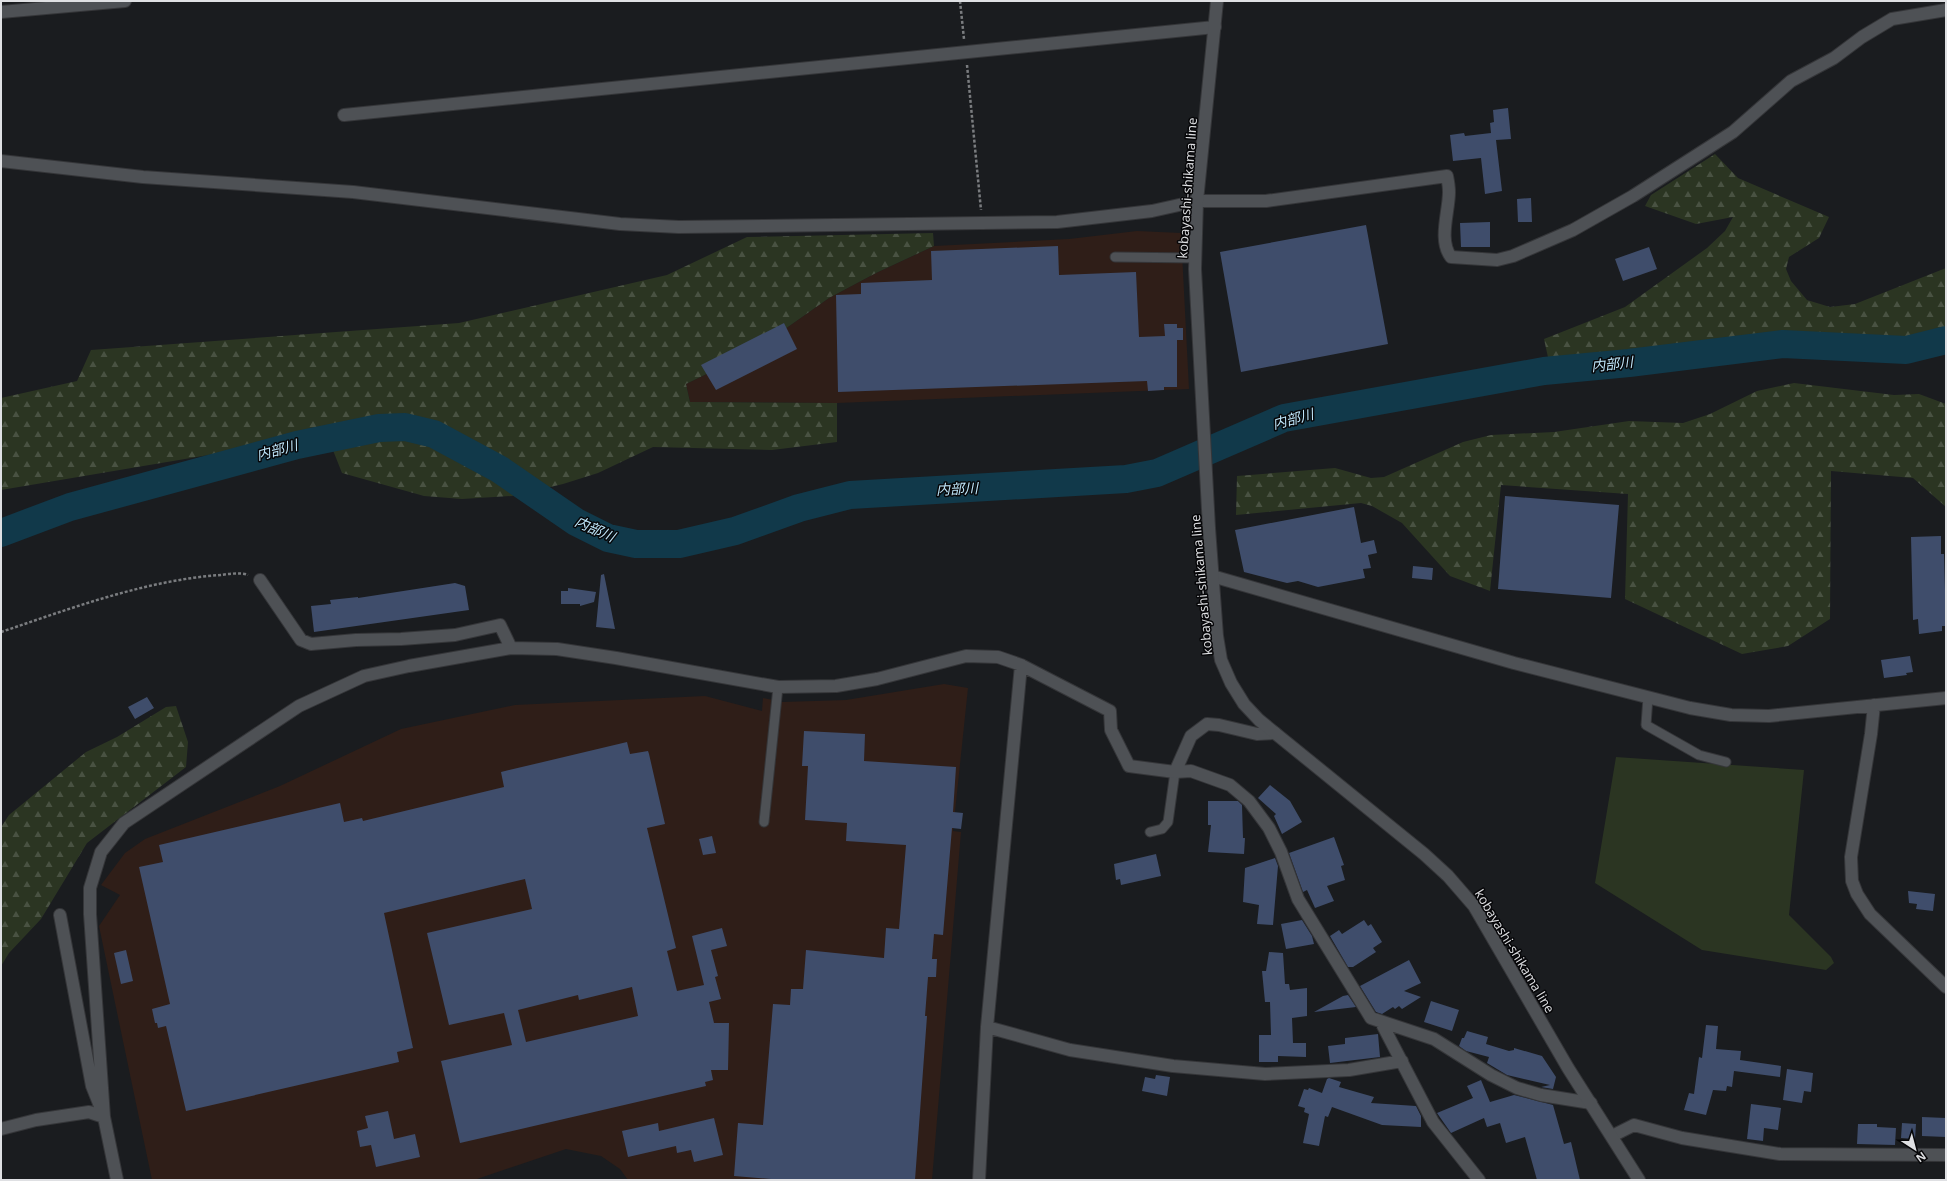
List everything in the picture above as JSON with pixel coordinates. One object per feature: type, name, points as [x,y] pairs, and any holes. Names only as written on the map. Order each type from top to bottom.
[{"type":"street","points":[[1,12],[125,1]]},
{"type":"street","name":"kobayashi-shikama line","points":[[1217,1],[1197,201],[1195,258],[1212,576],[1217,636],[1221,660],[1231,683],[1244,704],[1275,733],[1424,854],[1448,876],[1474,906],[1591,1104],[1639,1180]]},
{"type":"street","points":[[1,161],[143,177],[353,192],[627,224],[680,227],[1057,222],[1152,211],[1197,201],[1266,200],[1447,176],[1449,192],[1446,250],[1451,257],[1497,260],[1513,256],[1574,230],[1633,196],[1733,132],[1791,81],[1834,58],[1862,37],[1892,19],[1946,10]]},
{"type":"street","points":[[344,115],[1215,27]]},
{"type":"street","points":[[1212,576],[1514,663],[1690,708],[1739,716],[1768,716],[1946,698]]},
{"type":"street","points":[[260,580],[302,640],[311,644],[455,635],[500,625],[511,648]]},
{"type":"street","points":[[117,1180],[104,1116],[90,914],[90,888],[101,852],[124,823],[299,706],[364,676],[409,666],[511,648],[557,649],[778,687],[836,686],[870,680],[966,656],[998,657],[1021,665],[1110,711],[1111,730],[1129,766],[1175,772],[1191,772],[1230,785],[1250,801],[1269,828],[1281,852],[1298,898],[1371,1018],[1434,1039],[1491,1075],[1517,1088],[1541,1096],[1591,1104]]},
{"type":"street","points":[[979,1180],[987,1027],[1021,665]]},
{"type":"street","points":[[1874,705],[1871,734],[1851,857],[1852,881],[1857,894],[1870,914],[1946,987]]},
{"type":"street","points":[[1175,772],[1191,736],[1207,724],[1219,725],[1234,730],[1257,734],[1275,733]]},
{"type":"street","points":[[60,915],[92,1086],[104,1116]]},
{"type":"street","points":[[1381,1022],[1433,1122],[1479,1180]]},
{"type":"street","points":[[987,1027],[1070,1050],[1174,1066],[1265,1074],[1349,1070],[1402,1061]]},
{"type":"street","points":[[1,1130],[36,1120],[89,1112],[104,1116]]},
{"type":"street","points":[[1612,1136],[1634,1125],[1682,1138],[1780,1154],[1946,1155]]},
{"type":"lane","points":[[1115,257],[1195,258]]},
{"type":"lane","points":[[764,822],[778,687]]},
{"type":"lane","points":[[1648,697],[1646,725],[1699,755],[1726,762]]},
{"type":"lane","points":[[1150,832],[1162,829],[1168,822],[1175,772]]},
{"type":"path","points":[[960,1],[982,224]]},
{"type":"path","points":[[1,632],[73,608],[165,582],[204,576],[246,573],[260,580]]},
{"type":"shaded area","points":[[1137,231],[1181,233],[1189,389],[837,403],[690,402],[686,384],[754,351],[829,298],[876,273],[934,246],[1069,239]]},
{"type":"shaded area","points":[[944,684],[968,688],[953,831],[961,832],[932,1180],[628,1180],[620,1169],[601,1156],[566,1149],[474,1180],[152,1180],[99,926],[120,895],[101,885],[125,853],[145,839],[280,786],[401,729],[515,705],[705,696],[762,711],[763,698],[783,702],[846,700]]},
{"type":"green space","points":[[1715,154],[1738,178],[1829,217],[1819,238],[1789,257],[1786,269],[1791,281],[1807,300],[1830,307],[1855,304],[1946,268],[1946,332],[1903,340],[1767,346],[1551,371],[1544,339],[1625,307],[1707,248],[1725,231],[1733,217],[1696,224],[1645,206],[1651,195]]},
{"type":"green space","points":[[933,233],[934,246],[876,273],[829,298],[754,351],[686,384],[690,402],[837,403],[837,442],[772,450],[653,447],[598,473],[563,484],[512,496],[462,499],[424,496],[342,473],[327,435],[1,490],[1,398],[77,381],[91,350],[459,323],[667,275],[747,237]]},
{"type":"green space","points":[[1794,383],[1894,395],[1919,394],[1946,404],[1946,507],[1913,478],[1831,471],[1830,619],[1788,646],[1742,654],[1625,599],[1628,494],[1501,485],[1490,591],[1450,576],[1402,523],[1372,506],[1361,503],[1236,515],[1237,476],[1335,468],[1371,478],[1384,477],[1463,442],[1491,435],[1554,432],[1629,421],[1683,423],[1710,414],[1757,391]]},
{"type":"green space","points":[[176,706],[188,742],[186,767],[87,843],[41,919],[9,953],[1,966],[1,827],[9,815],[86,752],[117,737],[166,707]]},
{"type":"green space","points":[[1616,757],[1804,770],[1789,915],[1831,957],[1834,963],[1826,970],[1702,950],[1595,883]]},
{"type":"building","points":[[1508,108],[1511,139],[1496,140],[1502,191],[1485,194],[1481,158],[1453,161],[1450,135],[1464,133],[1465,136],[1491,133],[1490,123],[1494,122],[1493,110]]},
{"type":"building","points":[[1531,198],[1532,222],[1518,222],[1517,199]]},
{"type":"building","points":[[1490,222],[1490,247],[1461,247],[1460,223]]},
{"type":"building","points":[[1366,225],[1388,344],[1241,372],[1220,252]]},
{"type":"building","points":[[1058,246],[1059,275],[1136,272],[1139,337],[1165,336],[1164,324],[1177,324],[1177,328],[1183,328],[1183,340],[1177,340],[1177,387],[1164,387],[1164,390],[1148,391],[1147,381],[838,392],[836,295],[861,294],[861,283],[932,280],[931,251]]},
{"type":"building","points":[[1649,247],[1657,269],[1623,281],[1615,259]]},
{"type":"building","points":[[784,323],[797,349],[716,390],[701,365]]},
{"type":"building","points":[[1505,496],[1619,505],[1611,598],[1498,589]]},
{"type":"building","points":[[1354,507],[1361,543],[1374,540],[1377,553],[1368,555],[1371,568],[1363,569],[1365,578],[1318,587],[1298,581],[1287,583],[1244,572],[1235,530]]},
{"type":"building","points":[[1941,536],[1941,554],[1944,554],[1946,626],[1942,626],[1942,631],[1919,634],[1918,619],[1913,620],[1911,537]]},
{"type":"building","points":[[1413,566],[1433,568],[1432,580],[1412,578]]},
{"type":"building","points":[[604,574],[615,629],[596,627],[601,575]]},
{"type":"building","points":[[455,583],[465,586],[469,610],[314,632],[311,606],[331,604],[330,600],[358,598]]},
{"type":"building","points":[[568,588],[596,592],[594,602],[580,606],[580,604],[561,604],[561,591],[568,591]]},
{"type":"building","points":[[1910,656],[1913,672],[1906,673],[1907,675],[1884,678],[1881,660]]},
{"type":"building","points":[[147,697],[154,708],[135,719],[128,707]]},
{"type":"building","points":[[804,731],[865,734],[864,761],[956,767],[953,812],[963,813],[961,829],[952,828],[943,935],[934,934],[932,959],[937,959],[936,977],[928,977],[925,1016],[927,1016],[915,1180],[783,1180],[734,1176],[738,1123],[763,1125],[773,1004],[790,1005],[791,989],[803,989],[806,950],[884,958],[886,928],[899,929],[906,845],[846,841],[847,823],[805,820],[808,766],[802,766]]},
{"type":"building","points":[[627,742],[630,754],[648,751],[665,824],[647,828],[676,948],[667,951],[677,991],[704,985],[692,936],[722,928],[727,946],[711,950],[718,976],[715,977],[721,999],[709,1002],[714,1023],[729,1023],[728,1070],[711,1070],[713,1080],[705,1082],[706,1086],[460,1143],[441,1061],[512,1045],[504,1013],[449,1025],[427,933],[532,909],[525,879],[384,913],[413,1048],[397,1052],[399,1062],[186,1111],[166,1026],[158,1028],[157,1023],[155,1023],[152,1009],[170,1004],[139,867],[163,862],[159,845],[340,803],[344,822],[362,818],[363,821],[504,787],[501,772]],"holes":[[[632,987],[638,1016],[526,1042],[518,1010],[578,995],[579,1000]]]},
{"type":"building","points":[[1270,785],[1290,801],[1302,822],[1282,834],[1274,816],[1276,814],[1258,798]]},
{"type":"building","points":[[1208,801],[1238,801],[1242,805],[1243,838],[1245,838],[1244,854],[1208,852],[1211,825],[1208,825]]},
{"type":"building","points":[[712,836],[716,853],[703,855],[699,839]]},
{"type":"building","points":[[1334,837],[1344,865],[1341,866],[1345,880],[1327,886],[1334,901],[1315,908],[1307,890],[1303,892],[1289,853]]},
{"type":"building","points":[[1156,854],[1161,876],[1121,885],[1120,879],[1116,880],[1114,864]]},
{"type":"building","points":[[1275,858],[1278,866],[1273,925],[1257,924],[1259,905],[1243,902],[1245,868]]},
{"type":"building","points":[[1908,891],[1935,894],[1933,911],[1916,909],[1917,904],[1909,903]]},
{"type":"building","points":[[1302,920],[1312,936],[1314,944],[1286,949],[1281,924]]},
{"type":"building","points":[[1364,920],[1368,926],[1371,924],[1382,942],[1373,948],[1376,952],[1353,967],[1348,967],[1330,936],[1339,930],[1342,934]]},
{"type":"building","points":[[126,950],[133,981],[121,984],[114,953]]},
{"type":"building","points":[[1269,952],[1283,953],[1285,984],[1289,984],[1290,990],[1307,988],[1307,1016],[1292,1018],[1293,1043],[1306,1043],[1306,1057],[1278,1056],[1278,1062],[1259,1062],[1259,1035],[1271,1035],[1270,1002],[1265,1002],[1262,971],[1266,971]]},
{"type":"building","points":[[1409,960],[1421,983],[1404,991],[1421,997],[1402,1009],[1399,1006],[1395,1009],[1393,1007],[1382,1014],[1376,1012],[1360,986]]},
{"type":"building","points":[[1348,995],[1356,1007],[1314,1012],[1343,996]]},
{"type":"building","points":[[1431,1001],[1459,1010],[1452,1031],[1424,1022]]},
{"type":"building","points":[[1706,1025],[1718,1026],[1716,1049],[1741,1051],[1740,1060],[1781,1066],[1780,1077],[1734,1071],[1732,1087],[1727,1086],[1726,1091],[1713,1090],[1706,1115],[1684,1110],[1689,1093],[1694,1094],[1699,1057],[1702,1058]]},
{"type":"building","points":[[1467,1031],[1488,1037],[1486,1044],[1509,1051],[1514,1050],[1514,1048],[1542,1056],[1556,1077],[1553,1089],[1541,1087],[1550,1085],[1507,1075],[1487,1063],[1489,1057],[1466,1051],[1459,1046]]},
{"type":"building","points":[[1378,1034],[1380,1057],[1330,1063],[1328,1046],[1345,1044],[1345,1038]]},
{"type":"building","points":[[1787,1069],[1813,1073],[1811,1092],[1804,1091],[1802,1103],[1783,1100]]},
{"type":"building","points":[[1156,1075],[1170,1077],[1167,1096],[1142,1091],[1145,1077],[1155,1079]]},
{"type":"building","points":[[1329,1078],[1341,1082],[1339,1087],[1374,1097],[1371,1103],[1416,1106],[1421,1116],[1421,1127],[1382,1125],[1332,1107],[1328,1117],[1325,1116],[1319,1146],[1303,1143],[1309,1114],[1304,1112],[1305,1108],[1298,1106],[1304,1089],[1308,1090],[1309,1088],[1322,1093],[1327,1079]]},
{"type":"building","points":[[1481,1080],[1490,1102],[1514,1095],[1553,1105],[1564,1144],[1571,1142],[1580,1180],[1537,1180],[1525,1137],[1506,1143],[1500,1123],[1487,1127],[1484,1118],[1451,1133],[1437,1113],[1473,1098],[1467,1086]]},
{"type":"building","points":[[1751,1104],[1781,1108],[1778,1130],[1764,1128],[1763,1141],[1747,1139]]},
{"type":"building","points":[[388,1111],[394,1139],[415,1134],[420,1157],[376,1167],[371,1145],[360,1147],[357,1131],[368,1128],[365,1116]]},
{"type":"building","points":[[1922,1117],[1946,1118],[1946,1137],[1922,1136]]},
{"type":"building","points":[[714,1118],[723,1155],[694,1162],[691,1150],[677,1153],[676,1146],[628,1157],[622,1131],[658,1123],[659,1131]]},
{"type":"building","points":[[1902,1123],[1916,1124],[1915,1139],[1901,1138]]},
{"type":"building","points":[[1858,1124],[1877,1124],[1877,1127],[1896,1128],[1895,1145],[1857,1144]]},
{"type":"waterway","name":"内部川","points":[[1,533],[70,507],[297,445],[379,428],[405,427],[434,434],[499,469],[576,522],[608,538],[636,544],[679,544],[735,531],[799,508],[850,495],[1126,479],[1157,473],[1284,418],[1544,371],[1629,363],[1783,344],[1906,350],[1946,340]]}]
